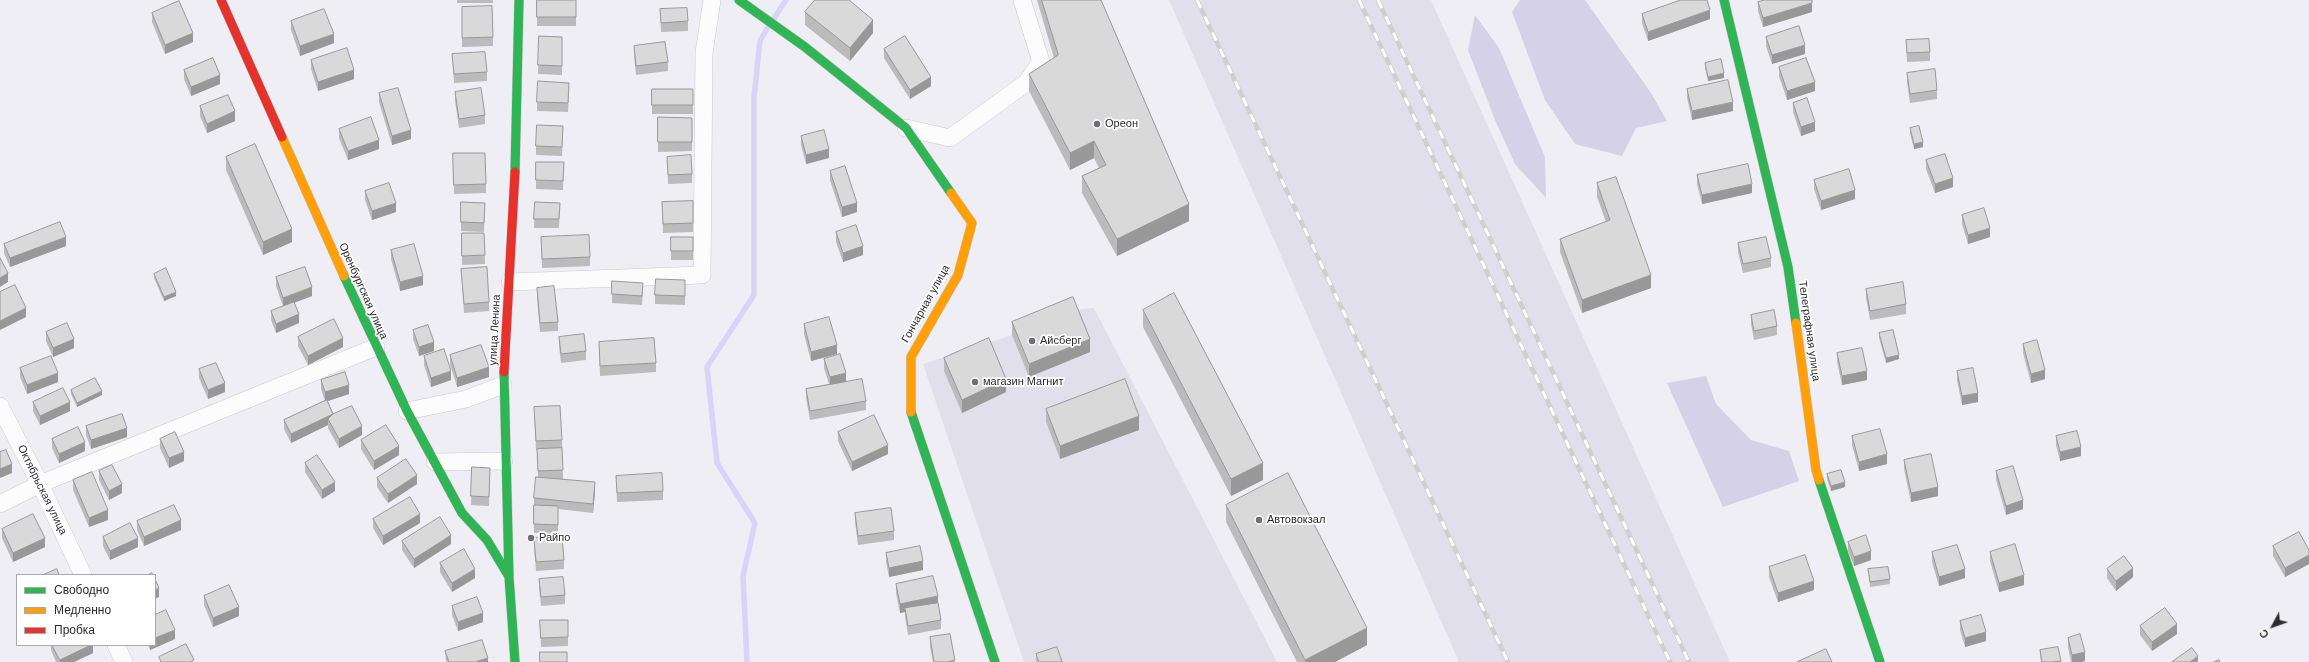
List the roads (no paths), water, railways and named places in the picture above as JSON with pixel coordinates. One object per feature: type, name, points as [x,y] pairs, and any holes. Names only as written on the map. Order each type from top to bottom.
[{"type":"street","name":"Оренбургская улица","points":[[220,0],[376,347],[407,411],[462,513],[487,540],[509,577]]},
{"type":"street","name":"улица Ленина","points":[[515,662],[509,577],[504,461],[504,385],[517,126],[520,0]]},
{"type":"street","points":[[510,282],[702,275],[704,53],[712,0]]},
{"type":"street","points":[[906,128],[950,138],[1026,83],[1041,62],[1022,0]]},
{"type":"street","name":"Телеграфная улица","points":[[1724,0],[1788,267],[1816,470],[1880,662]]},
{"type":"street","name":"Гончарная улица","points":[[742,2],[805,47],[906,128],[972,223],[958,275],[910,357],[911,411],[995,662]]},
{"type":"street","points":[[0,504],[40,484],[376,347]]},
{"type":"street","points":[[407,411],[466,399],[504,385]]},
{"type":"street","name":"Октябрьская улица","points":[[0,406],[40,484],[83,574]]},
{"type":"street","points":[[435,462],[504,461]]},
{"type":"street","points":[[116,646],[124,662]]},
{"type":"waterway","points":[[773,20],[786,0]]},
{"type":"waterway","points":[[747,662],[743,576],[755,523],[717,463],[707,367],[754,295],[754,97],[760,41],[768,27]]},
{"type":"railway","points":[[1197,0],[1508,662]]},
{"type":"railway","points":[[1359,0],[1670,662]]},
{"type":"railway","points":[[1378,0],[1689,662]]},
{"type":"place","name":"Ореон","points":[[1097,124]]},
{"type":"place","name":"Айсберг","points":[[1032,341]]},
{"type":"place","name":"магазин Магнит","points":[[975,382]]},
{"type":"place","name":"Автовокзал","points":[[1259,520]]},
{"type":"place","name":"Райпо","points":[[531,538]]}]
